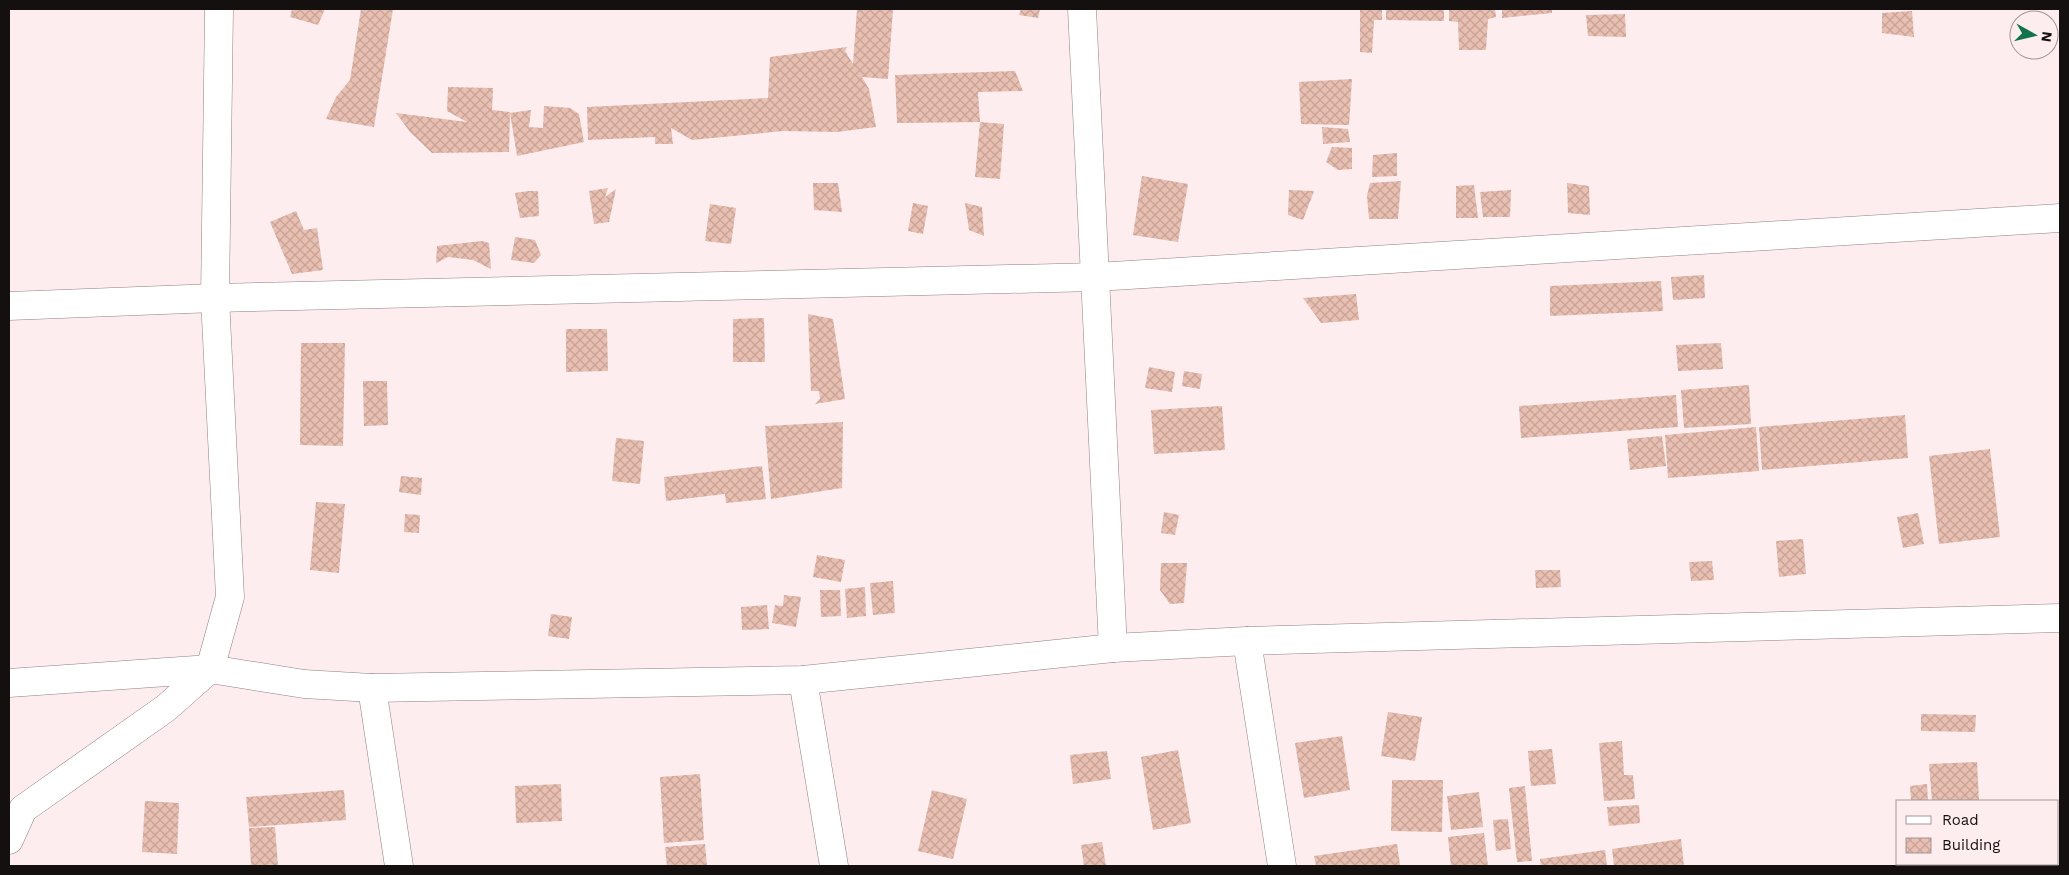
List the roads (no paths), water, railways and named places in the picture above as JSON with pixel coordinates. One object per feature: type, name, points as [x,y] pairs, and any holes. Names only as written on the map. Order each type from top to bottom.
[{"type":"street","points":[[9,840],[22,809],[166,708],[210,669],[230,597],[215,298],[219,9]]},
{"type":"street","points":[[1082,9],[1113,648]]},
{"type":"street","points":[[9,306],[215,298],[1096,277],[2060,218]]},
{"type":"street","points":[[9,683],[210,669],[304,684],[372,688],[803,680],[1113,648],[1247,641],[2060,618]]},
{"type":"street","points":[[1247,641],[1282,866]]},
{"type":"street","points":[[803,680],[834,866]]},
{"type":"street","points":[[372,688],[399,866]]}]
